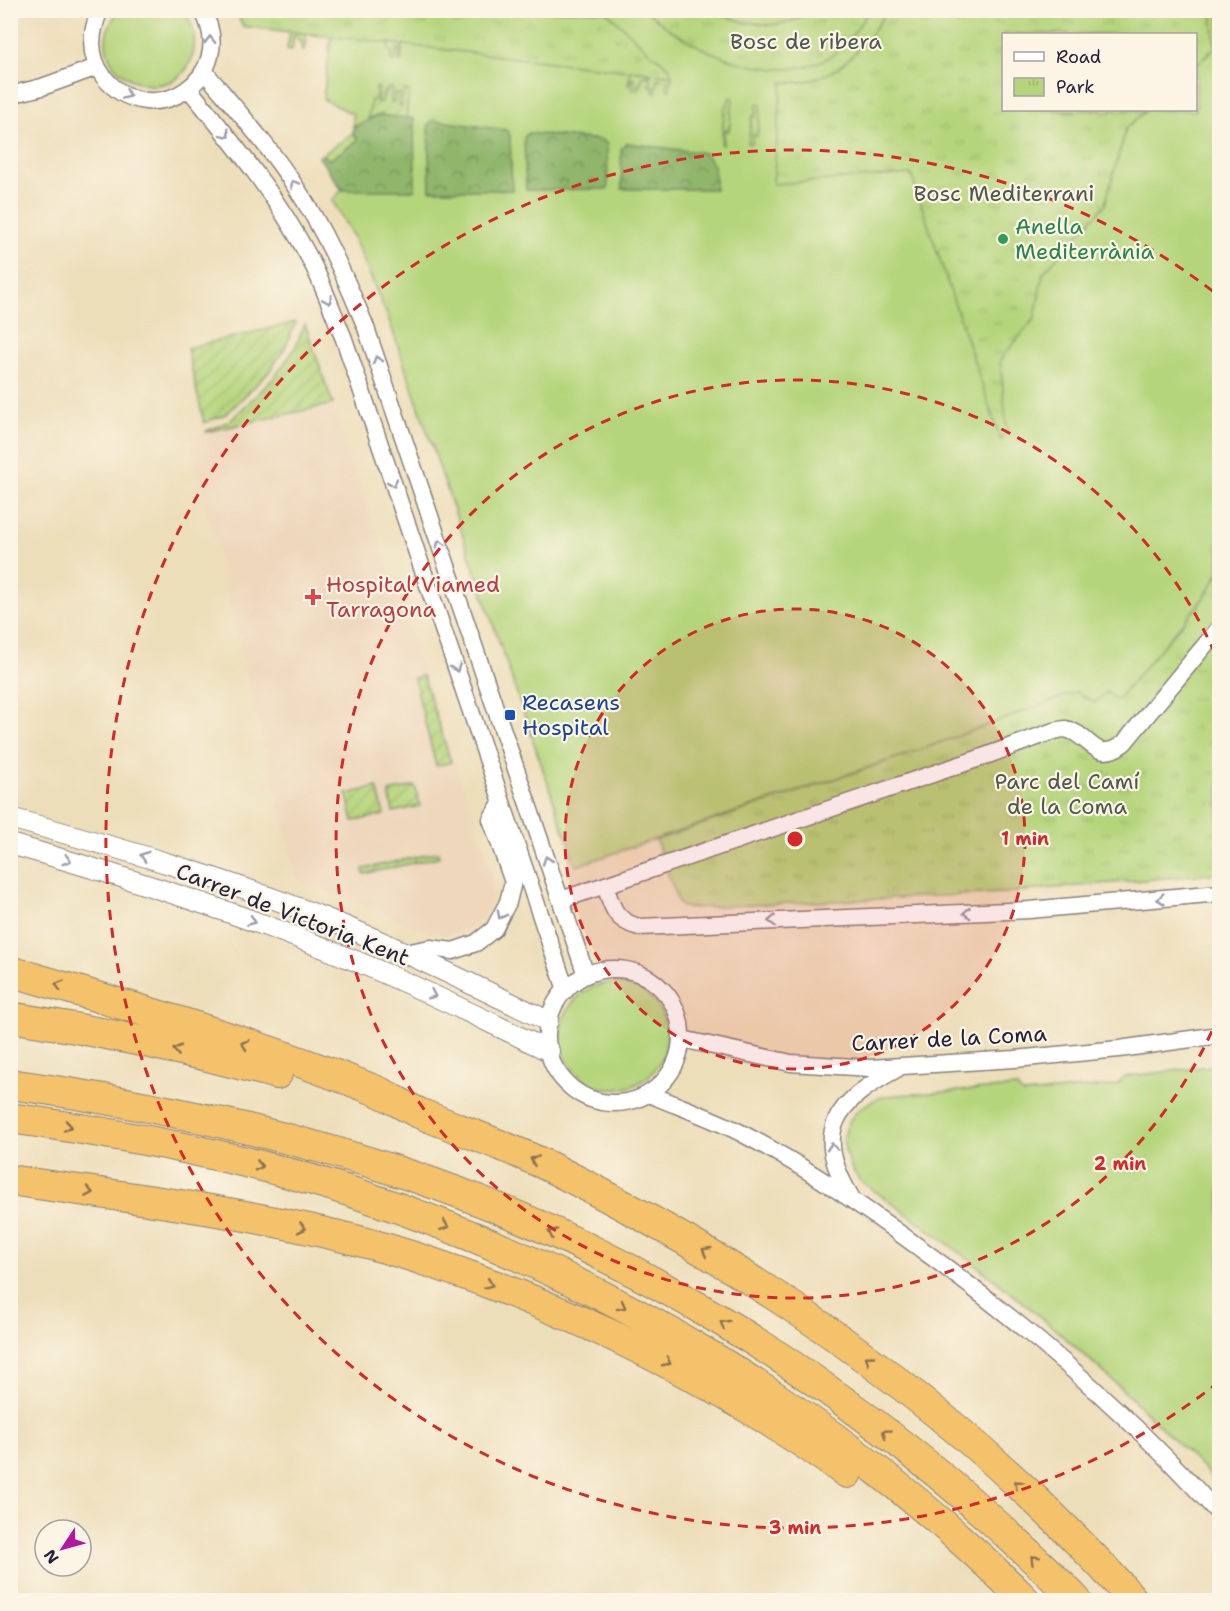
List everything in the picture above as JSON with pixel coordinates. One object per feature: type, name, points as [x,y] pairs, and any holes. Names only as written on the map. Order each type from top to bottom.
[{"type":"highway","points":[[10,971],[191,1025],[375,1090],[416,1112],[474,1134],[549,1167],[698,1246],[820,1324],[888,1373],[982,1450],[1080,1544],[1132,1600]]},
{"type":"highway","points":[[10,1017],[80,1028],[237,1063],[416,1112]]},
{"type":"highway","points":[[10,1084],[129,1102],[321,1147],[458,1193],[594,1252],[677,1296],[845,1402],[963,1494],[1076,1600]]},
{"type":"highway","points":[[10,1118],[75,1127],[173,1146],[305,1178],[358,1194],[475,1237],[559,1274],[608,1298],[733,1369],[795,1410],[912,1498],[969,1547],[1025,1600]]},
{"type":"highway","points":[[10,1180],[228,1213],[368,1243],[441,1266],[585,1322],[700,1379],[816,1451],[890,1504],[944,1547],[1003,1600]]},
{"type":"street","points":[[100,10],[93,25],[91,41],[97,68],[113,88],[130,98],[149,102],[169,100],[189,89],[201,77],[209,59],[212,39],[208,20],[202,10]]},
{"type":"street","points":[[10,95],[42,87],[97,68]]},
{"type":"street","points":[[204,71],[266,144],[296,187],[343,272],[369,336],[586,975]]},
{"type":"street","points":[[189,89],[233,142],[274,198],[314,267],[347,347],[566,990]]},
{"type":"street","points":[[561,900],[1051,732],[1064,729],[1077,733],[1095,750],[1106,752],[1116,750],[1220,627]]},
{"type":"street","points":[[405,953],[430,948],[453,951],[476,943],[494,928],[508,902],[513,882],[491,819],[501,802]]},
{"type":"street","name":"Carrer de Victoria Kent","points":[[10,818],[144,856],[332,921],[548,1021]]},
{"type":"street","name":"Carrer de Victoria Kent","points":[[10,844],[135,880],[281,932],[392,976],[549,1051]]},
{"type":"street","points":[[605,885],[617,916],[628,924],[639,927],[1029,910],[1220,894]]},
{"type":"street","points":[[612,968],[634,971],[654,981],[670,997],[680,1017],[682,1039],[678,1061],[666,1080],[649,1094],[628,1102],[606,1103],[584,1096],[566,1083],[553,1065],[547,1044],[548,1021],[556,1001],[571,984],[586,975],[612,968]]},
{"type":"street","name":"Carrer de la Coma","points":[[682,1039],[791,1063],[870,1068],[1015,1059],[1119,1049],[1220,1035]]},
{"type":"street","points":[[853,1201],[841,1181],[832,1155],[831,1137],[837,1117],[849,1102],[868,1085],[903,1066]]},
{"type":"street","points":[[649,1094],[740,1133],[811,1172],[886,1222],[1007,1314],[1104,1398],[1220,1515]]},
{"type":"shaded area","name":"Hospital Viamed Tarragona","points":[[333,404],[492,873],[494,892],[489,908],[477,924],[460,933],[441,935],[424,930],[297,880],[189,436]]},
{"type":"green space","points":[[119,11],[182,11],[191,23],[194,38],[194,49],[185,71],[170,82],[151,85],[132,80],[117,69],[107,53],[107,33]]},
{"type":"green space","points":[[237,11],[1219,11],[1220,541],[1216,548],[1219,550],[1219,573],[1204,598],[1117,701],[1096,703],[1076,692],[926,748],[576,866],[389,320],[353,236],[332,200],[342,190],[319,157],[353,133],[353,114],[323,99],[331,37],[242,26]]},
{"type":"green space","points":[[237,11],[606,11],[646,49],[669,67],[672,76],[242,26]]},
{"type":"green space","name":"Bosc de ribera","points":[[647,11],[707,11],[745,22],[771,25],[792,21],[810,11],[869,11],[838,51],[816,63],[791,69],[765,68],[712,53],[665,26]]},
{"type":"green space","name":"Bosc Mediterrani","points":[[887,11],[1212,11],[1215,47],[1197,64],[1197,33],[1002,33],[1002,111],[1146,111],[1126,128],[1105,205],[1043,273],[1035,318],[1000,360],[1007,430],[1001,441],[911,174],[773,184],[782,82],[800,82],[831,72],[844,63],[867,39]]},
{"type":"green space","points":[[290,31],[307,34],[304,51],[301,51],[298,36],[294,36],[292,50],[287,49]]},
{"type":"green space","points":[[389,43],[403,45],[401,62],[399,62],[400,49],[397,49],[395,61],[391,60],[392,52],[388,51]]},
{"type":"green space","points":[[630,70],[648,72],[648,77],[642,76],[638,90],[633,90],[634,78],[631,78],[630,86],[628,86]]},
{"type":"green space","points":[[651,73],[672,76],[670,90],[667,89],[668,80],[658,79],[656,93],[653,92],[654,86],[649,86]]},
{"type":"green space","points":[[376,87],[379,88],[377,102],[382,102],[384,91],[392,88],[391,102],[394,102],[395,93],[400,94],[398,105],[401,106],[404,90],[409,90],[406,118],[380,115],[368,118],[371,100],[375,100]]},
{"type":"green space","points":[[729,98],[733,98],[729,131],[725,130],[723,145],[721,145],[725,106],[728,106]]},
{"type":"green space","points":[[757,104],[761,105],[757,136],[753,135],[752,143],[748,143],[752,116],[755,117]]},
{"type":"green space","points":[[380,115],[414,119],[415,190],[343,190],[319,157],[323,154],[329,160],[358,140],[353,133],[353,126]]},
{"type":"green space","points":[[433,120],[506,130],[510,135],[512,190],[430,190],[428,125]]},
{"type":"green space","points":[[529,133],[602,140],[607,144],[608,189],[526,190],[524,137]]},
{"type":"green space","points":[[627,143],[704,153],[714,170],[715,189],[622,189],[621,149]]},
{"type":"green space","points":[[296,322],[285,348],[268,373],[226,414],[204,423],[187,348]]},
{"type":"green space","points":[[305,324],[333,404],[206,432],[230,421],[274,378],[294,350]]},
{"type":"green space","name":"Parc del Camí de la Coma","points":[[1219,573],[1219,873],[1003,893],[688,908],[682,907],[678,902],[656,840],[926,748],[1076,692],[1095,703],[1106,692],[1117,700],[1204,598]]},
{"type":"green space","points":[[423,676],[451,762],[436,766],[414,678]]},
{"type":"green space","points":[[415,786],[420,806],[393,812],[389,792]]},
{"type":"green space","points":[[377,787],[384,815],[353,821],[347,794]]},
{"type":"green space","points":[[438,852],[439,857],[364,874],[363,869]]},
{"type":"green space","points":[[614,983],[634,987],[651,999],[663,1016],[667,1036],[663,1056],[651,1073],[634,1085],[614,1089],[594,1085],[577,1073],[565,1056],[561,1036],[565,1016],[577,999],[594,987]]},
{"type":"green space","points":[[1220,1065],[1219,1486],[1127,1394],[1017,1297],[939,1237],[860,1181],[846,1154],[844,1142],[846,1130],[859,1110],[870,1102],[885,1096],[1016,1087],[1024,1094],[1117,1085],[1124,1077]]},
{"type":"place","name":"Anella Mediterrània","points":[[1003,239]]},
{"type":"place","name":"Hospital Viamed Tarragona","points":[[313,597]]},
{"type":"place","name":"Recasens Hospital","points":[[510,715]]}]
